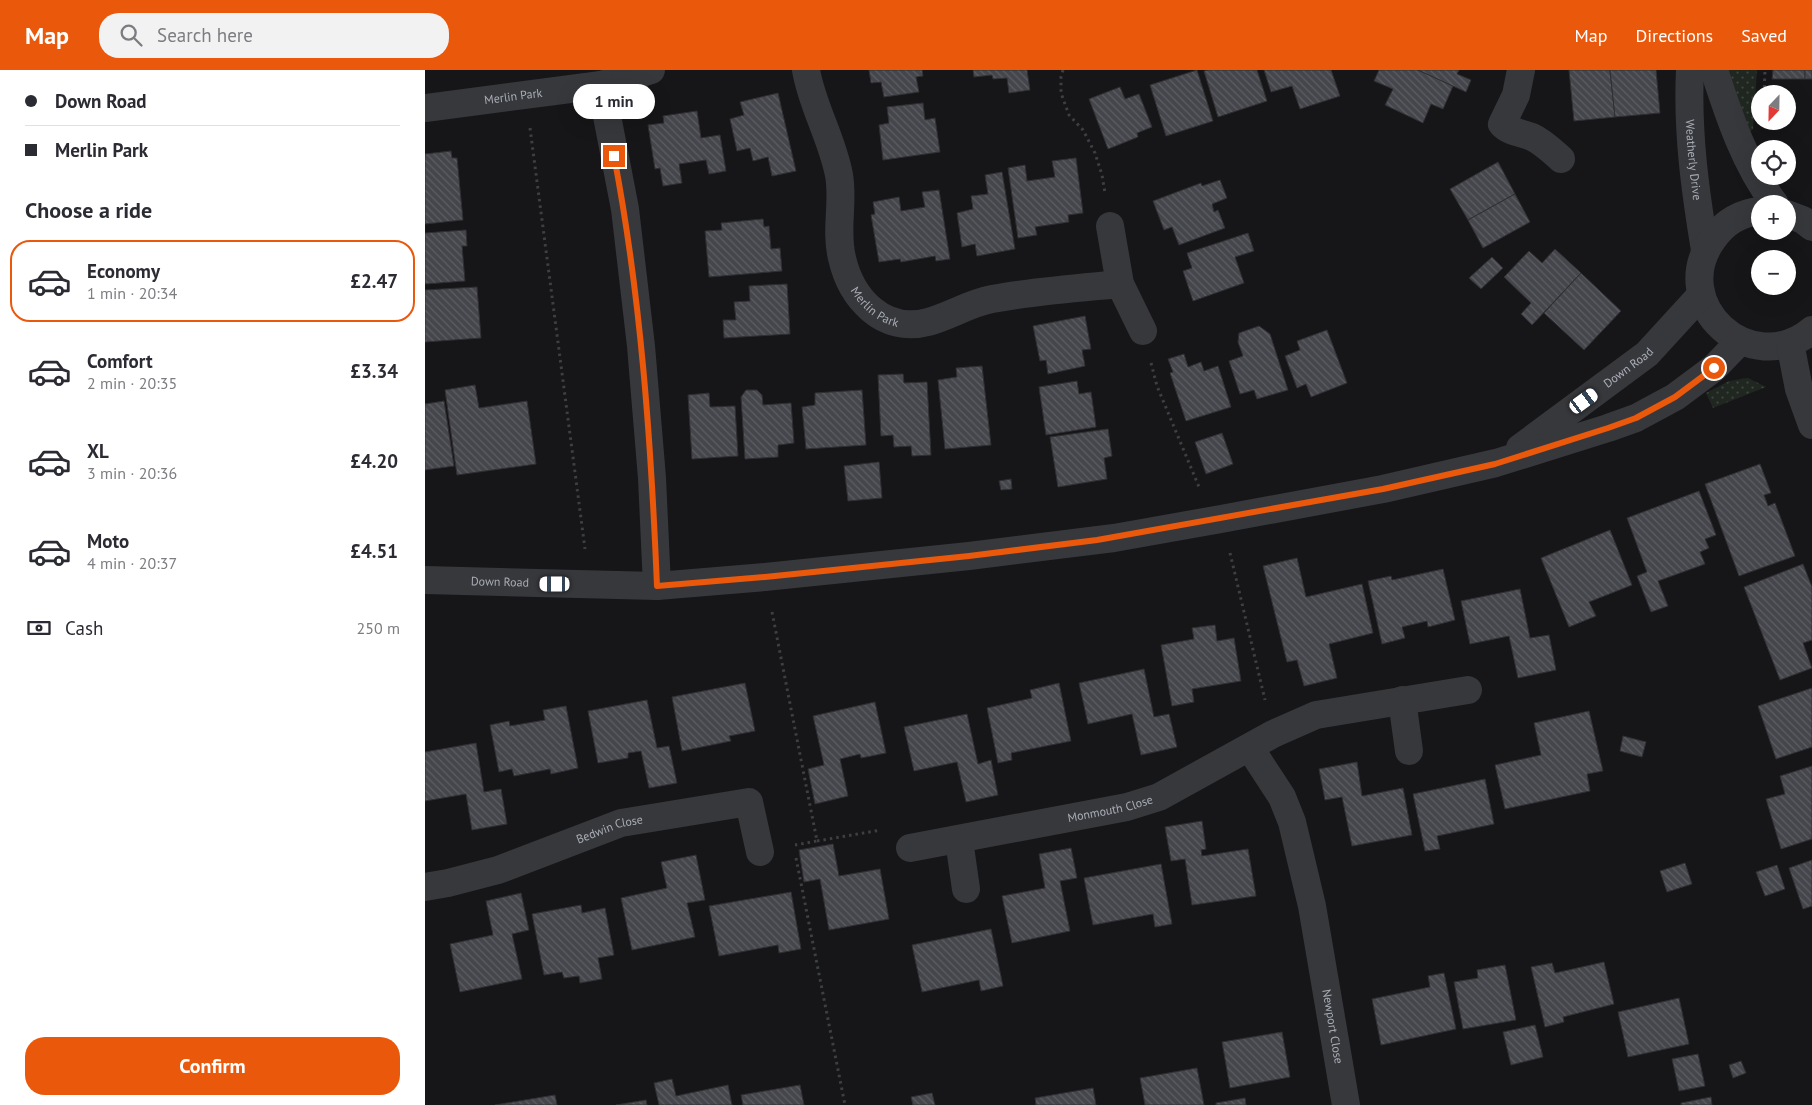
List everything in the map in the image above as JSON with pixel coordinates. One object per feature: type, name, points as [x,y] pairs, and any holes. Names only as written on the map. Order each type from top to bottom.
[{"type":"street","name":"Merlin Park","points":[[425,108],[601,85],[651,70]]},
{"type":"street","name":"Merlin Park","points":[[806,70],[809,87],[823,121],[839,175],[841,189],[838,234],[842,258],[857,294],[879,316],[897,323],[926,322],[988,300],[1023,293],[1120,284]]},
{"type":"street","points":[[1521,70],[1516,95],[1502,124],[1506,129],[1540,142],[1561,159]]},
{"type":"street","name":"Weatherly Drive","points":[[1690,70],[1688,107],[1692,154],[1705,250]]},
{"type":"street","points":[[1714,70],[1747,157],[1769,195]]},
{"type":"street","points":[[601,85],[625,209],[641,346],[652,478],[657,586]]},
{"type":"street","points":[[1751,212],[1734,219],[1720,229],[1705,250],[1699,274],[1701,295],[1708,312],[1717,324],[1740,341],[1757,346],[1771,347],[1801,336],[1799,389],[1812,425]]},
{"type":"street","points":[[1796,217],[1812,227]]},
{"type":"street","points":[[1111,226],[1120,284],[1143,331]]},
{"type":"street","name":"Down Road","points":[[1495,464],[1524,446],[1647,354],[1701,295]]},
{"type":"street","name":"Down Road","points":[[425,580],[657,586],[969,556],[1114,538],[1221,519],[1383,489],[1495,464],[1608,428],[1636,418],[1675,397],[1708,373],[1740,341]]},
{"type":"street","name":"Monmouth Close","points":[[910,848],[1143,803],[1159,797],[1307,718],[1325,712],[1468,690]]},
{"type":"street","points":[[1402,700],[1409,751]]},
{"type":"street","name":"Newport Close","points":[[1261,741],[1292,822],[1312,906],[1346,1105]]},
{"type":"street","name":"Bedwin Close","points":[[425,887],[498,870],[621,823],[749,802],[760,852]]},
{"type":"street","points":[[959,840],[966,888]]},
{"type":"path","points":[[1063,70],[1061,93],[1069,115],[1083,130],[1095,153],[1102,175],[1111,226]]},
{"type":"path","points":[[1765,70],[1765,85]]},
{"type":"path","points":[[526,96],[589,584]]},
{"type":"path","points":[[1143,331],[1157,386],[1196,483],[1221,519],[1261,741]]},
{"type":"path","points":[[765,577],[817,840]]},
{"type":"path","points":[[845,1105],[793,845],[891,829],[900,846],[910,848]]},
{"type":"shaded area","points":[[1724,70],[1757,70],[1756,85],[1751,85],[1752,130],[1747,134]]},
{"type":"shaded area","points":[[1748,378],[1766,387],[1713,408],[1706,393],[1729,381]]},
{"type":"building","points":[[869,70],[922,70],[923,76],[916,77],[919,92],[884,97],[881,82],[871,83]]},
{"type":"building","points":[[973,70],[1027,70],[1030,90],[1009,93],[1007,78],[993,79],[992,75],[974,77]]},
{"type":"building","points":[[1197,70],[1213,121],[1166,136],[1150,85]]},
{"type":"building","points":[[1257,70],[1267,101],[1218,117],[1204,71]]},
{"type":"building","points":[[1264,70],[1331,70],[1340,96],[1300,109],[1292,86],[1271,92]]},
{"type":"building","points":[[1379,70],[1418,70],[1453,86],[1443,109],[1431,104],[1423,123],[1385,105],[1393,89],[1374,81]]},
{"type":"building","points":[[1418,70],[1459,70],[1457,74],[1471,80],[1466,92]]},
{"type":"building","points":[[1569,70],[1610,70],[1615,117],[1574,121]]},
{"type":"building","points":[[1610,70],[1656,70],[1660,113],[1615,117]]},
{"type":"building","points":[[1773,70],[1805,70],[1805,79],[1772,79]]},
{"type":"building","points":[[1805,70],[1812,70],[1812,79],[1805,79]]},
{"type":"building","points":[[1120,87],[1125,99],[1139,94],[1152,127],[1137,133],[1138,137],[1108,149],[1089,99]]},
{"type":"building","points":[[778,93],[796,171],[772,176],[768,157],[753,161],[750,148],[737,151],[730,119],[744,115],[740,102]]},
{"type":"building","points":[[923,103],[925,120],[935,118],[940,152],[883,160],[879,125],[889,123],[887,107]]},
{"type":"building","points":[[697,111],[701,138],[720,135],[726,171],[709,174],[706,160],[679,164],[682,183],[663,186],[660,168],[655,169],[648,125],[664,123],[663,116]]},
{"type":"building","points":[[451,151],[452,158],[457,158],[463,220],[425,224],[425,154]]},
{"type":"building","points":[[1076,158],[1083,213],[1068,215],[1069,222],[1035,227],[1037,235],[1018,238],[1008,168],[1025,165],[1027,181],[1055,177],[1052,161]]},
{"type":"building","points":[[1498,162],[1515,194],[1468,220],[1450,189]]},
{"type":"building","points":[[1002,172],[1015,249],[977,256],[975,244],[962,247],[957,213],[973,209],[971,196],[988,194],[985,175]]},
{"type":"building","points":[[1220,180],[1227,198],[1212,204],[1214,212],[1218,210],[1225,228],[1179,245],[1172,227],[1164,230],[1153,201],[1201,183],[1202,186]]},
{"type":"building","points":[[939,190],[950,259],[936,261],[935,256],[901,262],[900,259],[879,262],[871,215],[875,214],[873,202],[899,197],[901,211],[925,207],[922,192]]},
{"type":"building","points":[[1515,194],[1530,222],[1483,248],[1468,220]]},
{"type":"building","points":[[763,219],[764,227],[769,226],[771,249],[780,248],[782,271],[709,277],[705,231],[722,230],[721,223]]},
{"type":"building","points":[[466,230],[467,246],[462,246],[465,281],[425,284],[425,233]]},
{"type":"building","points":[[1248,233],[1254,251],[1235,257],[1244,283],[1193,301],[1183,271],[1192,268],[1187,253]]},
{"type":"building","points":[[1555,249],[1581,273],[1532,325],[1521,314],[1531,303],[1504,277],[1529,251],[1542,263]]},
{"type":"building","points":[[1492,257],[1503,268],[1481,289],[1469,278]]},
{"type":"building","points":[[1581,273],[1621,311],[1584,350],[1544,313]]},
{"type":"building","points":[[787,284],[790,334],[724,338],[723,320],[736,320],[734,302],[750,301],[749,286]]},
{"type":"building","points":[[477,287],[481,338],[425,342],[425,290]]},
{"type":"building","points":[[1085,316],[1091,349],[1082,350],[1085,366],[1048,374],[1046,360],[1040,361],[1033,326]]},
{"type":"building","points":[[1259,326],[1270,334],[1288,390],[1257,399],[1254,390],[1240,394],[1229,361],[1243,356],[1238,342],[1239,333]]},
{"type":"building","points":[[1327,330],[1347,383],[1311,397],[1306,384],[1297,388],[1285,356],[1300,350],[1297,341]]},
{"type":"building","points":[[1184,354],[1188,367],[1201,362],[1204,371],[1218,366],[1231,407],[1186,421],[1170,373],[1173,372],[1168,359]]},
{"type":"building","points":[[982,366],[991,445],[945,449],[938,380],[957,377],[956,368]]},
{"type":"building","points":[[903,374],[904,383],[927,382],[931,455],[912,456],[911,446],[894,447],[893,435],[881,436],[878,375]]},
{"type":"building","points":[[1077,381],[1079,394],[1091,392],[1096,427],[1046,435],[1039,387]]},
{"type":"building","points":[[475,385],[479,408],[527,401],[536,464],[457,475],[445,390]]},
{"type":"building","points":[[746,390],[757,390],[762,395],[763,405],[791,403],[794,443],[778,445],[778,457],[745,459],[741,397]]},
{"type":"building","points":[[862,390],[866,445],[806,449],[802,407],[815,405],[815,393]]},
{"type":"building","points":[[709,393],[710,407],[735,406],[738,456],[692,459],[688,395]]},
{"type":"building","points":[[444,401],[454,466],[425,470],[425,404]]},
{"type":"building","points":[[1108,429],[1112,456],[1104,458],[1107,479],[1058,487],[1050,437]]},
{"type":"building","points":[[1222,433],[1233,464],[1206,474],[1195,442]]},
{"type":"building","points":[[879,462],[882,498],[848,501],[844,466]]},
{"type":"building","points":[[1760,464],[1771,493],[1764,495],[1768,506],[1775,503],[1795,556],[1739,576],[1705,484]]},
{"type":"building","points":[[1011,479],[1012,489],[1001,490],[999,481]]},
{"type":"building","points":[[1699,491],[1716,535],[1705,539],[1709,548],[1700,552],[1705,564],[1658,581],[1668,606],[1651,612],[1637,576],[1647,572],[1627,518]]},
{"type":"building","points":[[1610,530],[1632,585],[1589,602],[1596,616],[1569,627],[1541,558]]},
{"type":"building","points":[[1297,558],[1306,597],[1362,584],[1373,633],[1329,644],[1337,678],[1304,686],[1297,660],[1287,662],[1263,566]]},
{"type":"building","points":[[1803,564],[1812,587],[1812,640],[1803,643],[1812,668],[1780,680],[1744,587]]},
{"type":"building","points":[[1443,569],[1455,620],[1428,627],[1427,621],[1402,627],[1405,638],[1382,644],[1368,581],[1391,576],[1392,580]]},
{"type":"building","points":[[1520,589],[1530,638],[1549,635],[1556,670],[1518,678],[1509,636],[1470,644],[1461,601]]},
{"type":"building","points":[[1215,625],[1217,641],[1234,638],[1241,681],[1192,689],[1194,702],[1172,706],[1161,645],[1194,639],[1192,628]]},
{"type":"building","points":[[1144,669],[1154,717],[1169,714],[1177,747],[1141,755],[1132,714],[1088,724],[1079,683]]},
{"type":"building","points":[[745,683],[755,731],[729,736],[731,741],[682,751],[672,697]]},
{"type":"building","points":[[1059,683],[1071,741],[1011,753],[1012,760],[998,763],[987,708],[1032,698],[1030,690]]},
{"type":"building","points":[[1812,688],[1812,747],[1776,759],[1758,706]]},
{"type":"building","points":[[647,700],[657,748],[669,746],[677,783],[649,788],[641,751],[628,753],[628,758],[598,763],[588,711]]},
{"type":"building","points":[[875,702],[886,753],[861,758],[860,754],[840,759],[848,796],[815,804],[808,769],[824,765],[813,716]]},
{"type":"building","points":[[566,706],[578,768],[551,774],[550,769],[514,776],[512,769],[499,772],[490,725],[509,721],[510,726],[545,720],[543,710]]},
{"type":"building","points":[[1589,711],[1603,771],[1587,774],[1590,791],[1505,809],[1495,765],[1541,755],[1534,723]]},
{"type":"building","points":[[967,714],[978,764],[991,760],[998,795],[966,802],[957,762],[914,771],[904,727]]},
{"type":"building","points":[[1623,736],[1646,742],[1642,757],[1620,751]]},
{"type":"building","points":[[476,743],[484,792],[501,789],[507,824],[472,830],[466,794],[425,801],[425,752]]},
{"type":"building","points":[[1357,762],[1362,796],[1403,788],[1412,835],[1352,846],[1342,797],[1325,800],[1319,769]]},
{"type":"building","points":[[1812,766],[1812,839],[1781,849],[1766,799],[1785,794],[1780,776]]},
{"type":"building","points":[[1485,779],[1494,824],[1437,836],[1440,849],[1425,851],[1413,794]]},
{"type":"building","points":[[1202,821],[1206,849],[1201,850],[1202,856],[1248,849],[1256,896],[1192,905],[1185,859],[1171,861],[1165,827]]},
{"type":"building","points":[[833,844],[839,876],[880,869],[889,919],[829,930],[820,879],[804,882],[799,850]]},
{"type":"building","points":[[1071,848],[1077,878],[1060,881],[1070,931],[1012,943],[1002,896],[1045,888],[1039,854]]},
{"type":"building","points":[[696,855],[705,900],[687,903],[695,937],[632,950],[621,898],[667,888],[661,862]]},
{"type":"building","points":[[1812,860],[1812,906],[1803,909],[1789,868]]},
{"type":"building","points":[[1685,863],[1692,884],[1667,892],[1660,871]]},
{"type":"building","points":[[1161,864],[1172,924],[1155,927],[1153,914],[1093,925],[1084,878]]},
{"type":"building","points":[[1777,865],[1785,889],[1765,896],[1756,872]]},
{"type":"building","points":[[791,892],[801,949],[779,953],[778,945],[719,956],[709,906]]},
{"type":"building","points":[[521,893],[529,930],[512,934],[522,979],[460,992],[450,944],[493,935],[486,901]]},
{"type":"building","points":[[581,905],[582,913],[605,908],[614,955],[598,958],[602,979],[580,983],[579,976],[564,978],[562,972],[544,975],[532,914]]},
{"type":"building","points":[[991,929],[1003,986],[981,991],[979,980],[922,992],[912,945]]},
{"type":"building","points":[[1604,962],[1614,1004],[1563,1017],[1564,1022],[1545,1027],[1531,967],[1552,963],[1555,973]]},
{"type":"building","points":[[1505,965],[1516,1020],[1463,1029],[1454,982],[1478,978],[1477,970]]},
{"type":"building","points":[[1444,973],[1456,1029],[1381,1045],[1372,999],[1430,987],[1428,976]]},
{"type":"building","points":[[1679,998],[1689,1044],[1628,1057],[1618,1012]]},
{"type":"building","points":[[1535,1025],[1543,1057],[1511,1065],[1503,1032]]},
{"type":"building","points":[[1282,1032],[1290,1077],[1230,1088],[1222,1042]]},
{"type":"building","points":[[1698,1054],[1705,1086],[1679,1091],[1672,1059]]},
{"type":"building","points":[[1741,1061],[1746,1073],[1733,1078],[1729,1065]]},
{"type":"building","points":[[1197,1068],[1204,1105],[1145,1105],[1140,1078]]},
{"type":"building","points":[[672,1079],[676,1096],[728,1085],[732,1105],[659,1105],[654,1083]]},
{"type":"building","points":[[800,1085],[804,1105],[743,1105],[741,1095]]},
{"type":"building","points":[[1093,1088],[1096,1105],[1036,1105],[1035,1098]]},
{"type":"building","points":[[932,1093],[935,1105],[913,1105],[911,1097]]},
{"type":"building","points":[[555,1095],[557,1105],[495,1105]]},
{"type":"building","points":[[1711,1097],[1712,1105],[1681,1105],[1681,1103]]},
{"type":"building","points":[[1245,1098],[1246,1105],[1216,1105],[1216,1103]]},
{"type":"building","points":[[646,1100],[647,1105],[616,1105]]},
{"type":"route","points":[[614,156],[625,209],[641,346],[652,478],[657,586],[969,556],[1114,538],[1383,489],[1495,464],[1636,418],[1675,397],[1714,368]]}]
